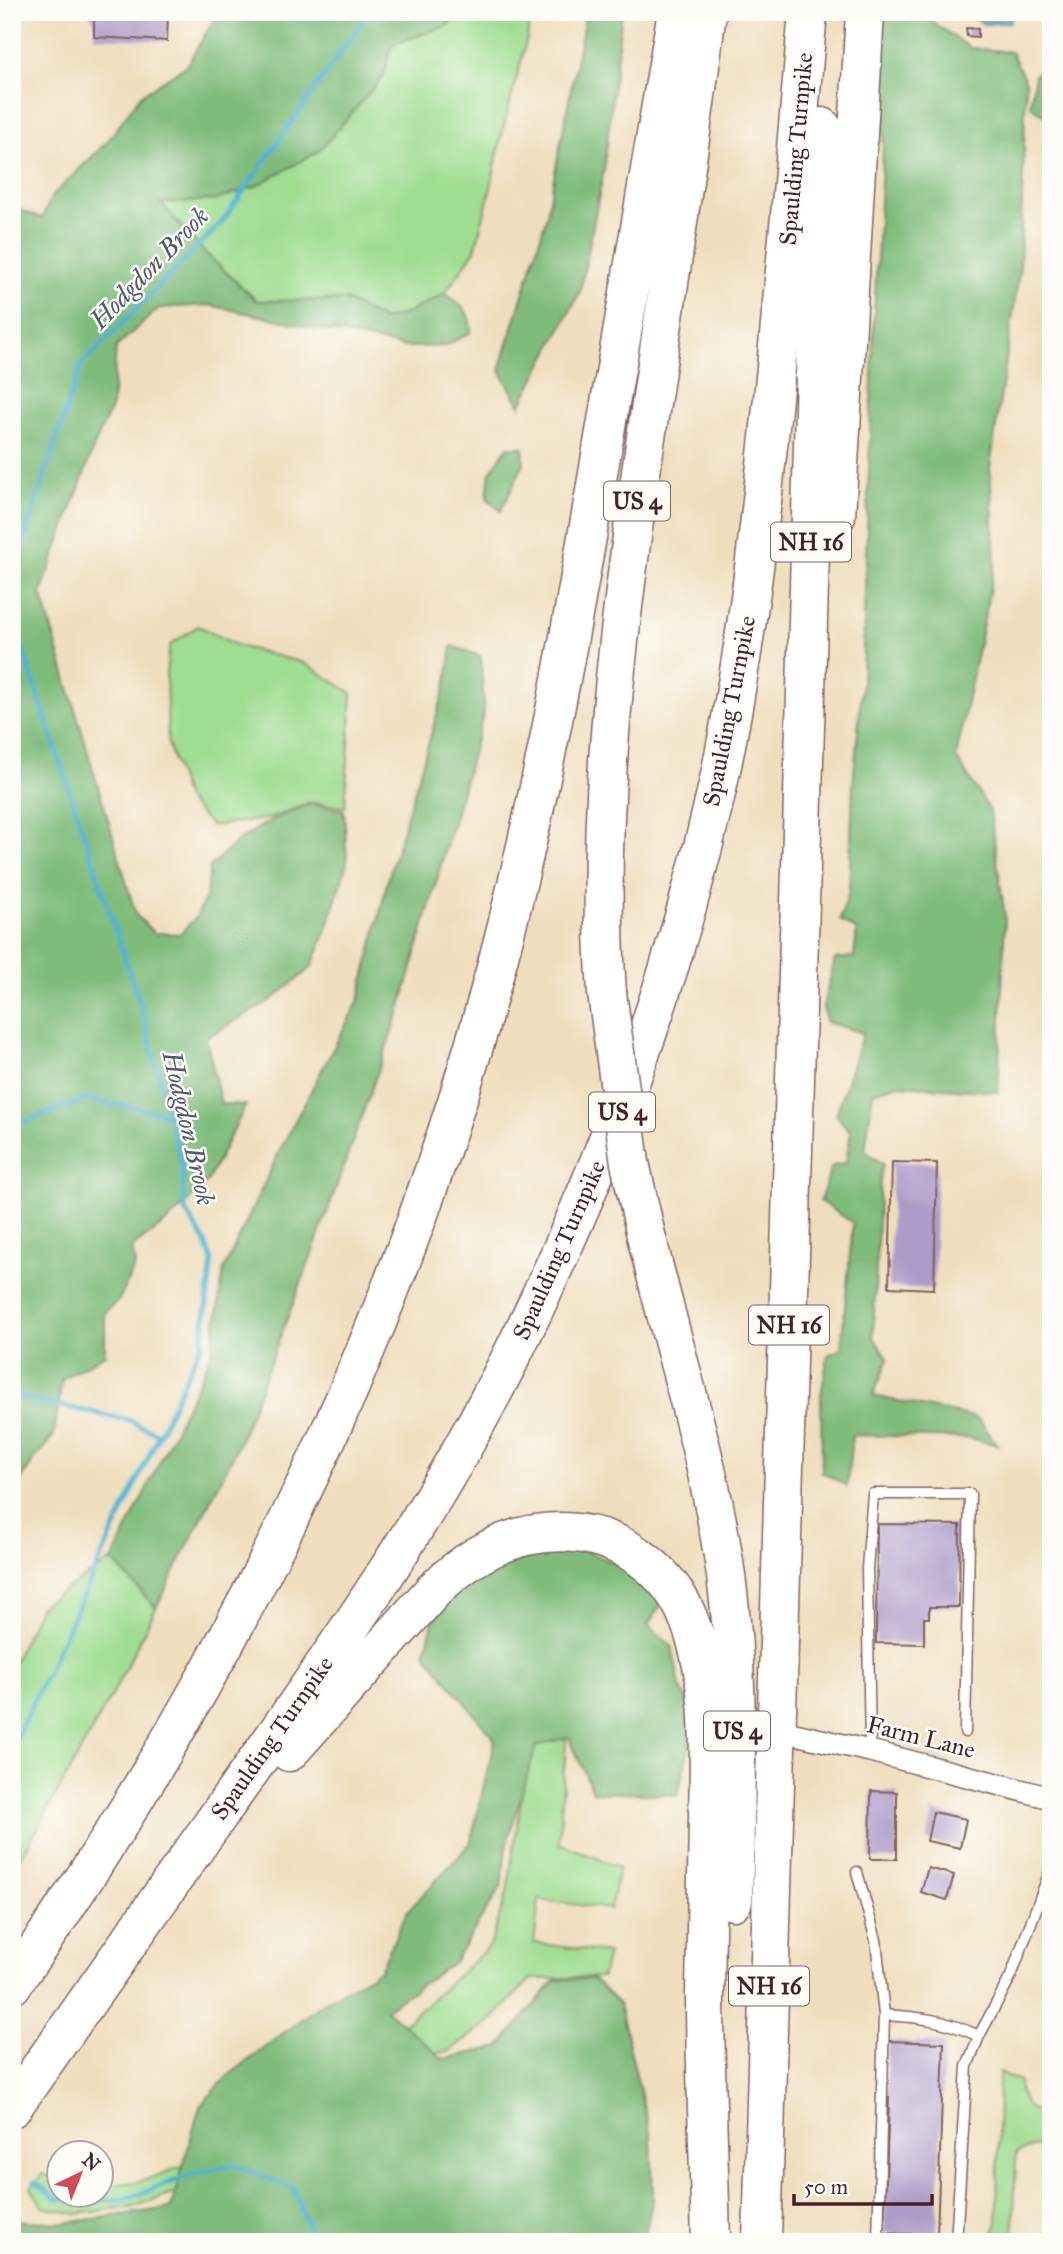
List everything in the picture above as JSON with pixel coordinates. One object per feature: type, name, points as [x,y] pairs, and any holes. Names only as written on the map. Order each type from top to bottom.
[{"type":"highway","points":[[12,1985],[149,1778],[273,1550],[365,1350],[414,1225],[459,1094],[515,895],[553,722],[677,12]]},
{"type":"highway","name":"US 4","points":[[707,12],[622,615],[604,821],[603,924],[607,993],[625,1130],[645,1231],[711,1494],[724,1562],[735,1663],[736,1798],[723,2242]]},
{"type":"highway","name":"Spaulding Turnpike","points":[[12,2108],[331,1654],[442,1483],[507,1365],[536,1304],[593,1180],[642,1053],[700,857],[716,791],[741,658],[762,510],[808,12]]},
{"type":"highway","name":"NH 16","points":[[762,2242],[824,12]]},
{"type":"highway","points":[[799,919],[833,565],[865,12]]},
{"type":"highway","points":[[166,1889],[377,1652],[450,1575],[480,1553],[499,1543],[542,1532],[585,1534],[607,1539],[645,1560],[674,1592],[693,1631],[704,1675],[709,1775],[705,1996],[711,2242]]},
{"type":"highway","points":[[12,2120],[62,2036]]},
{"type":"street","name":"Farm Lane","points":[[777,1730],[1051,1798]]},
{"type":"lane","points":[[870,1751],[867,1568],[873,1494],[970,1494],[965,1731]]},
{"type":"lane","points":[[957,2242],[967,2066],[979,2035],[1011,1976],[1051,1869]]},
{"type":"lane","points":[[857,1872],[876,1940],[884,2015],[878,2242]]},
{"type":"lane","points":[[884,2015],[918,2017],[953,2024],[979,2035]]},
{"type":"green space","points":[[223,12],[460,12],[448,25],[391,45],[383,77],[319,151],[256,186],[216,200],[161,203],[204,252],[257,301],[346,300],[383,320],[405,314],[445,293],[464,309],[469,318],[471,332],[445,346],[405,347],[209,305],[159,308],[116,347],[112,406],[96,441],[41,593],[136,915],[154,933],[180,934],[196,917],[206,898],[210,867],[237,841],[272,820],[310,804],[344,810],[347,863],[326,932],[311,968],[270,1001],[206,1038],[221,1104],[246,1105],[207,1182],[168,1221],[132,1247],[135,1265],[119,1300],[105,1312],[105,1354],[62,1379],[54,1435],[12,1494],[12,203],[16,209],[42,218],[52,196],[107,142],[141,95],[187,65],[214,20]]},
{"type":"green space","points":[[460,12],[531,12],[475,250],[445,293],[405,314],[383,320],[346,300],[257,301],[204,252],[160,202],[216,200],[359,103],[383,77],[391,45],[448,25]]},
{"type":"green space","points":[[586,12],[622,12],[604,169],[580,292],[520,406],[500,370],[546,219]]},
{"type":"green space","points":[[884,12],[927,12],[928,19],[970,48],[1011,52],[1026,82],[1020,266],[990,467],[995,563],[956,757],[990,811],[1005,917],[998,1092],[897,1085],[873,1092],[865,1151],[883,1164],[880,1178],[873,1336],[888,1359],[873,1396],[973,1417],[980,1421],[997,1445],[969,1438],[852,1435],[847,1486],[822,1472],[821,1395],[828,1355],[841,1349],[853,1223],[820,1201],[832,1166],[846,1163],[851,1132],[836,1115],[863,1033],[826,1022],[823,1006],[835,959],[854,957],[857,931],[840,920],[849,891],[853,786],[862,684],[874,316],[883,146]]},
{"type":"green space","points":[[1051,60],[1050,119],[1030,106],[1035,75]]},
{"type":"green space","points":[[508,447],[523,447],[524,463],[501,511],[487,498],[490,472]]},
{"type":"green space","points":[[198,626],[238,646],[304,663],[352,693],[345,807],[309,802],[271,818],[211,826],[186,799],[168,743],[166,672],[170,645]]},
{"type":"green space","points":[[452,646],[481,656],[484,712],[400,1010],[307,1268],[236,1450],[156,1608],[112,1560],[211,1356],[224,1269],[284,1142],[359,1000],[387,883],[447,681]]},
{"type":"green space","points":[[571,1545],[631,1570],[662,1603],[648,1625],[672,1646],[680,1687],[696,1717],[678,1795],[593,1792],[569,1737],[536,1746],[507,1843],[501,1887],[454,1962],[386,2009],[443,2059],[499,2047],[555,1980],[593,1979],[619,2004],[651,2137],[653,2199],[643,2242],[12,2242],[12,2220],[64,2223],[171,2208],[200,2106],[228,2076],[321,2004],[380,1970],[407,1912],[470,1844],[495,1740],[425,1653],[433,1622],[453,1593],[478,1567]]},
{"type":"green space","points":[[112,1560],[156,1608],[116,1687],[12,1874],[12,1666],[40,1606]]},
{"type":"green space","points":[[576,1596],[559,1843],[619,1867],[610,1909],[539,1900],[534,1943],[608,1953],[602,1977],[531,1979],[489,2022],[449,2051],[388,2061],[219,2179],[135,2206],[76,2214],[48,2208],[116,2208],[116,2184],[143,2181],[232,2147],[301,2110],[410,2019],[490,1946],[507,1893],[532,1729]]},
{"type":"green space","points":[[999,2072],[1019,2081],[1019,2088],[1028,2108],[1040,2113],[1046,2100],[1051,2101],[1051,2140],[1016,2153],[1013,2242],[989,2242],[997,2223]]},
{"type":"green space","points":[[42,2174],[46,2175],[46,2208],[31,2188]]},
{"type":"water","points":[[1010,12],[1010,22],[983,24],[975,17],[975,13]]},
{"type":"building","points":[[86,12],[168,12],[167,41],[94,37],[94,21]]},
{"type":"building","points":[[966,28],[978,29],[978,37],[967,36]]},
{"type":"building","points":[[892,1162],[937,1163],[934,1289],[889,1287]]},
{"type":"building","points":[[877,1524],[960,1525],[959,1607],[929,1607],[929,1618],[924,1618],[924,1644],[876,1643]]},
{"type":"building","points":[[871,1791],[897,1792],[897,1859],[870,1859]]},
{"type":"building","points":[[933,1812],[966,1819],[960,1848],[927,1841]]},
{"type":"building","points":[[928,1868],[954,1875],[947,1900],[921,1892]]},
{"type":"building","points":[[888,2041],[944,2043],[937,2235],[884,2233],[889,2098],[886,2098]]},
{"type":"waterway","name":"Hodgdon Brook","points":[[12,576],[81,365],[222,222],[369,12]]},
{"type":"waterway","name":"Hodgdon Brook","points":[[12,616],[140,1004],[182,1166],[185,1210],[205,1242],[212,1260],[202,1343],[12,1747]]},
{"type":"waterway","points":[[12,1126],[84,1100],[169,1115]]},
{"type":"waterway","points":[[12,1396],[129,1420],[159,1435]]},
{"type":"waterway","name":"Hodgdon Brook","points":[[35,2182],[58,2199],[123,2200],[196,2173],[235,2165],[293,2188],[314,2242]]}]
